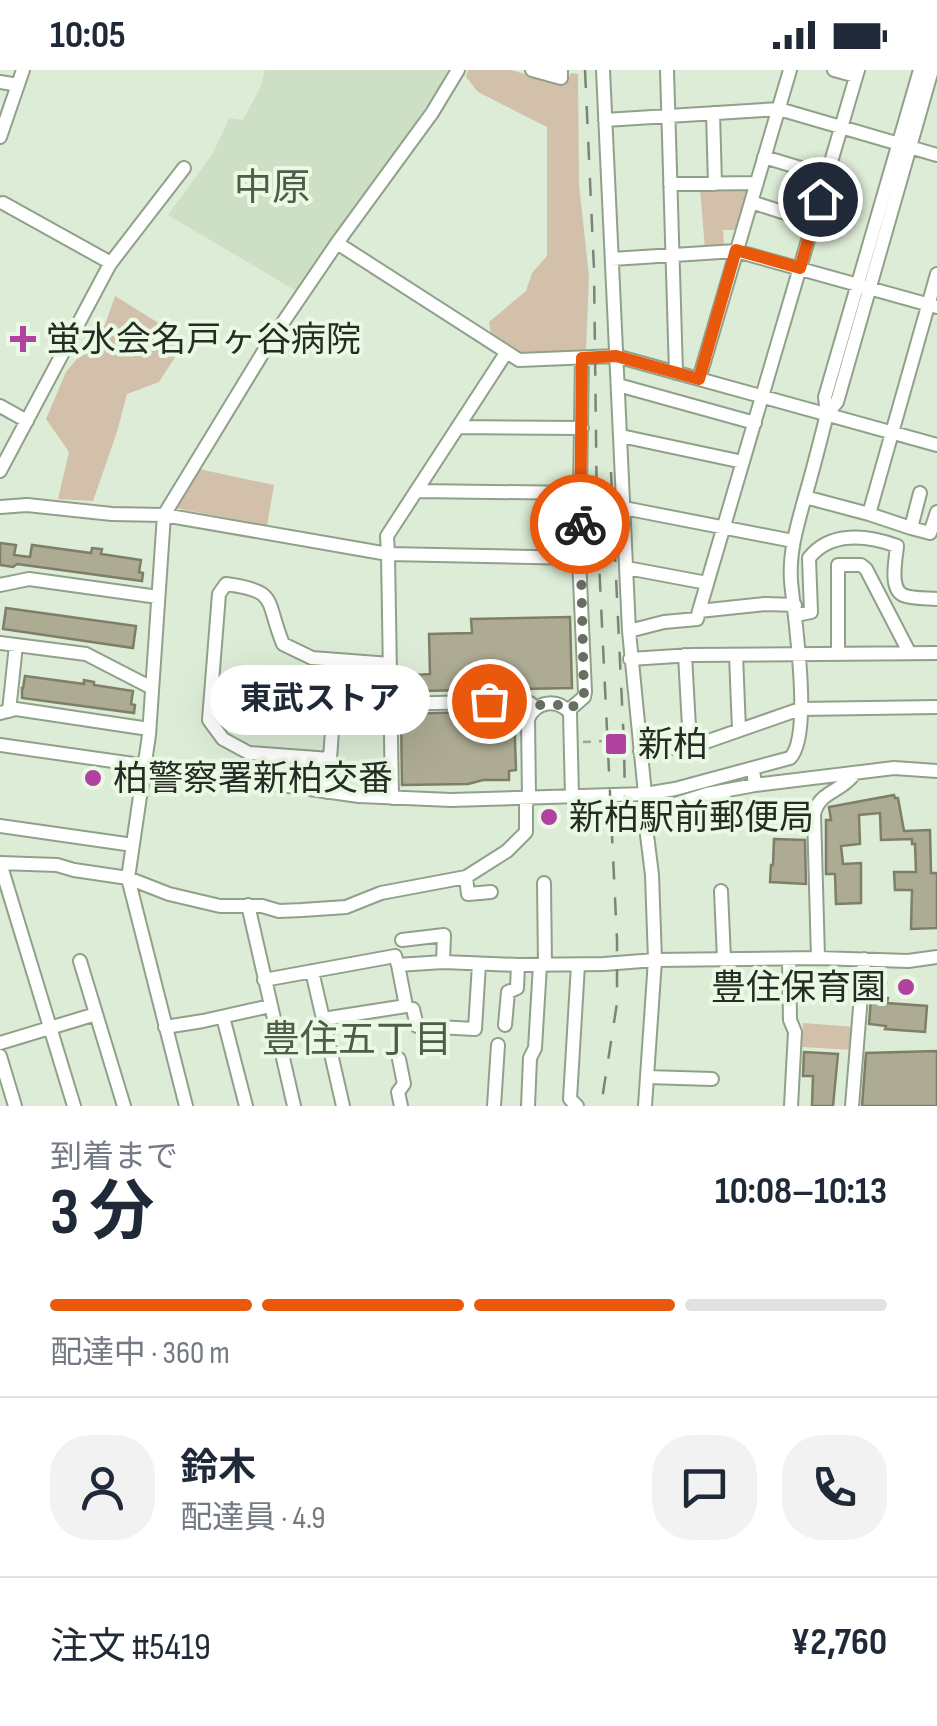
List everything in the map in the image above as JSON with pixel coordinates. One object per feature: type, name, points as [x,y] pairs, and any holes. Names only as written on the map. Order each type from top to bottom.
[{"type":"street","points":[[0,138],[23,70]]},
{"type":"street","points":[[186,1106],[128,878],[149,729],[164,515],[266,346],[432,113],[458,70]]},
{"type":"street","points":[[532,70],[561,78],[561,70]]},
{"type":"street","points":[[604,70],[630,659],[644,794]]},
{"type":"street","points":[[667,70],[676,373]]},
{"type":"street","points":[[699,379],[790,70]]},
{"type":"street","points":[[629,631],[696,619],[699,611],[856,73],[834,70]]},
{"type":"street","points":[[0,744],[327,792],[451,800],[644,794],[790,758],[798,745],[800,709],[800,655],[791,570],[793,540],[827,414],[837,402],[920,70]]},
{"type":"street","points":[[904,145],[932,70]]},
{"type":"street","points":[[0,82],[18,85]]},
{"type":"street","points":[[605,120],[779,109],[937,155]]},
{"type":"street","points":[[714,113],[715,184]]},
{"type":"street","points":[[764,156],[827,176]]},
{"type":"street","points":[[0,471],[111,262],[184,168]]},
{"type":"street","points":[[670,184],[756,184]]},
{"type":"street","points":[[751,202],[814,222]]},
{"type":"street","points":[[3,203],[111,262]]},
{"type":"street","points":[[337,242],[518,360],[616,356],[937,446]]},
{"type":"street","points":[[612,259],[736,250],[933,306]]},
{"type":"street","points":[[868,514],[933,306],[937,274]]},
{"type":"street","points":[[392,798],[387,536],[506,353]]},
{"type":"street","points":[[569,710],[585,692],[579,558],[582,358]]},
{"type":"street","points":[[618,385],[755,423]]},
{"type":"street","points":[[0,406],[27,420]]},
{"type":"street","points":[[458,426],[582,428]]},
{"type":"street","points":[[620,436],[743,462]]},
{"type":"street","points":[[416,492],[580,493]]},
{"type":"street","points":[[910,528],[920,493]]},
{"type":"street","points":[[805,497],[930,533],[937,512]]},
{"type":"street","points":[[0,507],[27,505],[164,515],[388,554],[579,558]]},
{"type":"street","points":[[624,508],[793,540]]},
{"type":"street","points":[[699,611],[765,604],[811,612],[809,558],[822,544],[846,538],[873,538],[896,546],[894,576],[898,592],[937,599]]},
{"type":"street","points":[[838,653],[838,565],[861,564],[909,652]]},
{"type":"street","points":[[627,568],[707,583]]},
{"type":"street","points":[[0,585],[28,578],[158,597]]},
{"type":"street","points":[[330,759],[249,753],[222,739],[209,720],[218,594],[226,584],[256,588],[268,598],[283,644],[312,658],[390,664]]},
{"type":"street","points":[[0,644],[86,654],[152,688]]},
{"type":"street","points":[[16,645],[4,712],[16,710],[149,729]]},
{"type":"street","points":[[630,659],[937,652]]},
{"type":"street","points":[[736,654],[739,730]]},
{"type":"street","points":[[685,655],[690,745]]},
{"type":"street","points":[[327,792],[337,660]]},
{"type":"street","points":[[391,704],[522,700],[534,708]]},
{"type":"street","points":[[74,1106],[5,896],[0,863],[57,864],[128,878],[169,894],[220,906],[262,906],[279,911],[346,908],[381,893],[466,877],[507,851],[526,832],[528,720],[541,704],[560,705],[569,710],[572,796]]},
{"type":"street","points":[[639,746],[690,745],[800,709],[937,707]]},
{"type":"street","points":[[790,758],[800,781]]},
{"type":"street","points":[[645,1106],[655,960],[648,835],[650,820],[657,810],[755,785],[894,768],[937,771]]},
{"type":"street","points":[[753,769],[755,785]]},
{"type":"street","points":[[818,958],[814,814],[821,798],[846,784],[855,773]]},
{"type":"street","points":[[0,826],[133,845]]},
{"type":"street","points":[[466,877],[468,894],[491,892]]},
{"type":"street","points":[[528,1106],[542,965],[544,883]]},
{"type":"street","points":[[721,891],[724,959]]},
{"type":"street","points":[[248,906],[294,1106]]},
{"type":"street","points":[[402,940],[444,935],[443,962]]},
{"type":"street","points":[[264,980],[395,956],[406,1006],[323,1019]]},
{"type":"street","points":[[398,966],[488,959],[518,965],[578,965],[724,959],[908,961],[937,957]]},
{"type":"street","points":[[852,1106],[864,958]]},
{"type":"street","points":[[413,1009],[417,1026],[475,1029],[488,959]]},
{"type":"street","points":[[789,959],[790,1020],[795,1032],[790,1106]]},
{"type":"street","points":[[80,962],[124,1106]]},
{"type":"street","points":[[506,1024],[508,992],[517,988],[518,965]]},
{"type":"street","points":[[577,1106],[570,1099],[578,965]]},
{"type":"street","points":[[312,972],[343,1106]]},
{"type":"street","points":[[165,1027],[270,1006]]},
{"type":"street","points":[[0,1044],[96,1014]]},
{"type":"street","points":[[223,1016],[246,1106]]},
{"type":"street","points":[[494,1106],[498,1045]]},
{"type":"street","points":[[0,1056],[15,1106]]},
{"type":"street","points":[[399,1059],[404,1084],[398,1092],[401,1106]]},
{"type":"street","points":[[647,1077],[712,1079]]},
{"type":"path","points":[[572,742],[639,746]]},
{"type":"shaded area","points":[[265,70],[450,70],[298,292],[168,215],[213,153],[229,118],[243,120]]},
{"type":"shaded area","points":[[468,70],[511,70],[565,86],[571,73],[578,74],[579,185],[589,276],[586,351],[521,353],[491,334],[489,322],[526,291],[532,273],[547,256],[547,127],[478,92],[466,77]]},
{"type":"shaded area","points":[[700,188],[751,190],[739,230],[723,230],[724,247],[705,249]]},
{"type":"shaded area","points":[[115,296],[186,340],[159,382],[127,394],[93,501],[58,499],[69,452],[46,419],[66,372],[105,325]]},
{"type":"shaded area","points":[[199,469],[274,485],[267,526],[175,508]]},
{"type":"shaded area","points":[[803,1023],[855,1027],[854,1050],[802,1047]]},
{"type":"building","points":[[0,543],[16,545],[14,555],[30,557],[32,545],[91,553],[92,548],[102,549],[101,554],[141,560],[142,581],[0,565]]},
{"type":"building","points":[[6,608],[136,626],[133,648],[3,629]]},
{"type":"building","points":[[570,617],[572,688],[418,691],[417,675],[430,674],[429,634],[472,633],[471,619]]},
{"type":"building","points":[[25,676],[84,684],[84,680],[133,691],[134,713],[22,698]]},
{"type":"building","points":[[514,711],[516,770],[509,771],[509,780],[402,785],[401,714]]},
{"type":"building","points":[[894,795],[898,798],[904,831],[930,830],[931,873],[937,873],[937,928],[911,929],[912,890],[895,890],[894,872],[916,872],[915,844],[912,839],[881,840],[880,813],[859,815],[860,844],[841,846],[843,864],[861,863],[861,903],[836,904],[835,874],[826,874],[829,807]]},
{"type":"building","points":[[774,839],[805,840],[806,884],[770,882]]},
{"type":"building","points":[[873,973],[881,973],[880,983],[886,983],[887,1003],[927,1006],[925,1032],[869,1024]]},
{"type":"building","points":[[937,1051],[937,1106],[862,1106],[866,1053]]},
{"type":"building","points":[[804,1052],[838,1054],[833,1106],[812,1106],[813,1076],[803,1076]]},
{"type":"railway","points":[[585,70],[594,269],[597,520],[617,940],[617,1003],[601,1106]]},
{"type":"railway","points":[[611,472],[625,802]]},
{"type":"way so far","points":[[489,701],[522,700],[534,708],[541,704],[560,705],[569,710],[584,697],[580,524]]},
{"type":"place","name":"蛍水会名戸ヶ谷病院","points":[[23,339]]},
{"type":"place","name":"東武ストア","points":[[489,701]]},
{"type":"place","name":"新柏","points":[[616,744]]},
{"type":"place","name":"柏警察署新柏交番","points":[[93,778]]},
{"type":"place","name":"新柏駅前郵便局","points":[[549,817]]},
{"type":"place","name":"豊住保育園","points":[[906,987]]},
{"type":"district","name":"中原","points":[[272,187]]},
{"type":"district","name":"豊住五丁目","points":[[357,1039]]},
{"type":"route","points":[[580,524],[582,358],[616,356],[699,379],[736,250],[800,268],[820,199]]}]
